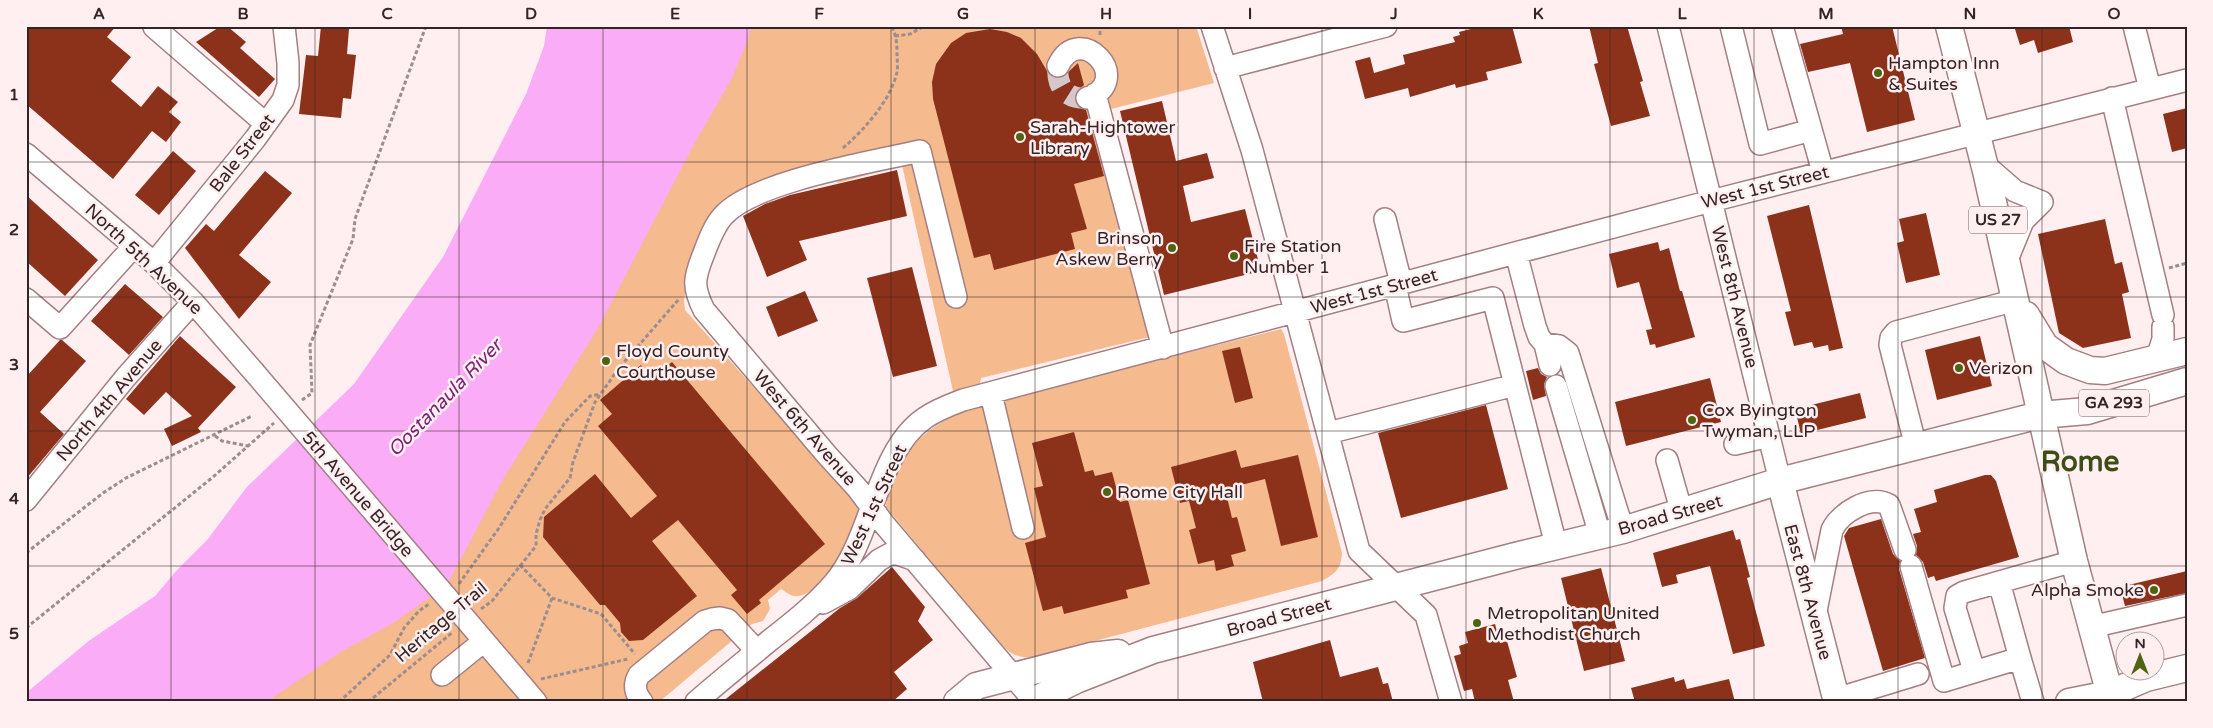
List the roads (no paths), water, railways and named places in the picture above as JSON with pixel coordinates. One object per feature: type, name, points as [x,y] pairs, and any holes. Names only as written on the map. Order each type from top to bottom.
[{"type":"main road","name":"US 27","points":[[1949,26],[2007,260],[2074,561],[2110,698]]},
{"type":"main road","points":[[2016,300],[2045,346],[2075,366],[2090,370],[2105,370],[2187,352]]},
{"type":"main road","name":"Broad Street","points":[[1033,701],[1076,680],[1153,650],[1612,532],[1682,513],[1780,481],[2040,415],[2086,411],[2187,381]]},
{"type":"main road","name":"East 8th Avenue","points":[[1780,481],[1836,700]]},
{"type":"main road","name":"Broad Street","points":[[957,702],[976,686],[1013,676],[1091,656],[1153,650]]},
{"type":"main road","points":[[2069,702],[2110,698],[2146,678],[2187,668]]},
{"type":"street","points":[[156,26],[154,27],[266,124]]},
{"type":"street","name":"Bale Street","points":[[154,263],[266,124],[283,100],[288,84],[284,26]]},
{"type":"street","points":[[1212,26],[1252,150],[1359,551],[1398,586],[1426,615],[1450,702]]},
{"type":"street","points":[[1225,68],[1386,26]]},
{"type":"street","name":"West 8th Avenue","points":[[1668,26],[1780,481]]},
{"type":"street","points":[[1731,26],[1760,144],[1811,130]]},
{"type":"street","points":[[1782,26],[1823,172]]},
{"type":"street","points":[[2134,26],[2150,89]]},
{"type":"street","points":[[1058,66],[1064,56],[1074,50],[1086,50],[1097,55],[1102,61],[1106,72],[1104,85],[1091,96],[1163,348]]},
{"type":"street","name":"West 1st Street","points":[[696,702],[805,612],[834,583],[844,569],[897,450],[909,432],[924,418],[962,400],[991,394],[1711,201],[2187,80]]},
{"type":"street","points":[[2112,98],[2166,322],[2157,358]]},
{"type":"street","name":"West 6th Avenue","points":[[956,297],[920,151],[784,184],[740,203],[724,216],[715,229],[688,293],[858,489],[1033,701]]},
{"type":"street","name":"North 5th Avenue","points":[[26,154],[154,263],[193,302],[254,372]]},
{"type":"street","points":[[1984,164],[2015,191],[2042,202],[2023,221],[2007,260]]},
{"type":"street","points":[[1385,219],[1403,320],[1493,298],[1556,545]]},
{"type":"street","points":[[26,299],[60,328],[134,246]]},
{"type":"street","points":[[1516,253],[1535,326],[1539,337],[1545,344],[1550,365]]},
{"type":"street","points":[[1916,447],[1890,345],[1891,338],[1903,328],[2016,300]]},
{"type":"street","name":"North 4th Avenue","points":[[26,500],[126,377],[193,302]]},
{"type":"street","points":[[2166,322],[2178,336],[2187,342]]},
{"type":"street","points":[[1545,344],[1559,346],[1568,353],[1612,532]]},
{"type":"street","name":"5th Avenue Bridge","points":[[254,372],[536,702]]},
{"type":"street","points":[[1328,433],[1515,385]]},
{"type":"street","points":[[1556,386],[1612,532]]},
{"type":"street","points":[[991,394],[1023,528]]},
{"type":"street","points":[[1735,444],[1769,436]]},
{"type":"street","points":[[1667,460],[1682,513]]},
{"type":"street","points":[[1815,618],[1835,523],[1847,511],[1881,502],[1889,505],[1908,558],[1944,681],[2020,658]]},
{"type":"street","points":[[805,612],[849,589],[879,560],[890,554],[898,554],[915,560]]},
{"type":"street","points":[[1974,671],[1955,608],[1957,596],[1964,592],[2074,561]]},
{"type":"street","points":[[1999,582],[2034,702]]},
{"type":"street","points":[[2091,627],[2187,605]]},
{"type":"street","points":[[642,702],[636,691],[635,682],[639,675],[705,621],[720,618],[728,620],[757,651]]},
{"type":"street","points":[[442,676],[484,642]]},
{"type":"street","points":[[1836,700],[1918,674]]},
{"type":"water","name":"Oostanaula River","points":[[547,26],[751,26],[748,39],[732,78],[693,146],[598,328],[503,479],[447,585],[393,623],[339,653],[266,702],[26,702],[26,693],[90,640],[155,596],[177,570],[208,539],[246,488],[354,384],[443,257],[526,94],[544,46]]},
{"type":"tunnel","points":[[1058,66],[1059,80],[1064,90],[1073,97],[1087,98]]},
{"type":"place","name":"Hampton Inn & Suites","points":[[1878,73]]},
{"type":"place","name":"Sarah-Hightower Library","points":[[1020,137]]},
{"type":"place","name":"Brinson Askew Berry","points":[[1172,248]]},
{"type":"place","name":"Fire Station Number 1","points":[[1234,256]]},
{"type":"place","name":"Floyd County Courthouse","points":[[606,361]]},
{"type":"place","name":"Verizon","points":[[1959,368]]},
{"type":"place","name":"Cox Byington Twyman, LLP","points":[[1692,420]]},
{"type":"place","name":"Rome City Hall","points":[[1107,492]]},
{"type":"place","name":"Alpha Smoke","points":[[2154,590]]},
{"type":"place","name":"Metropolitan United Methodist Church","points":[[1477,623]]},
{"type":"district","name":"Rome","points":[[2080,462]]}]
